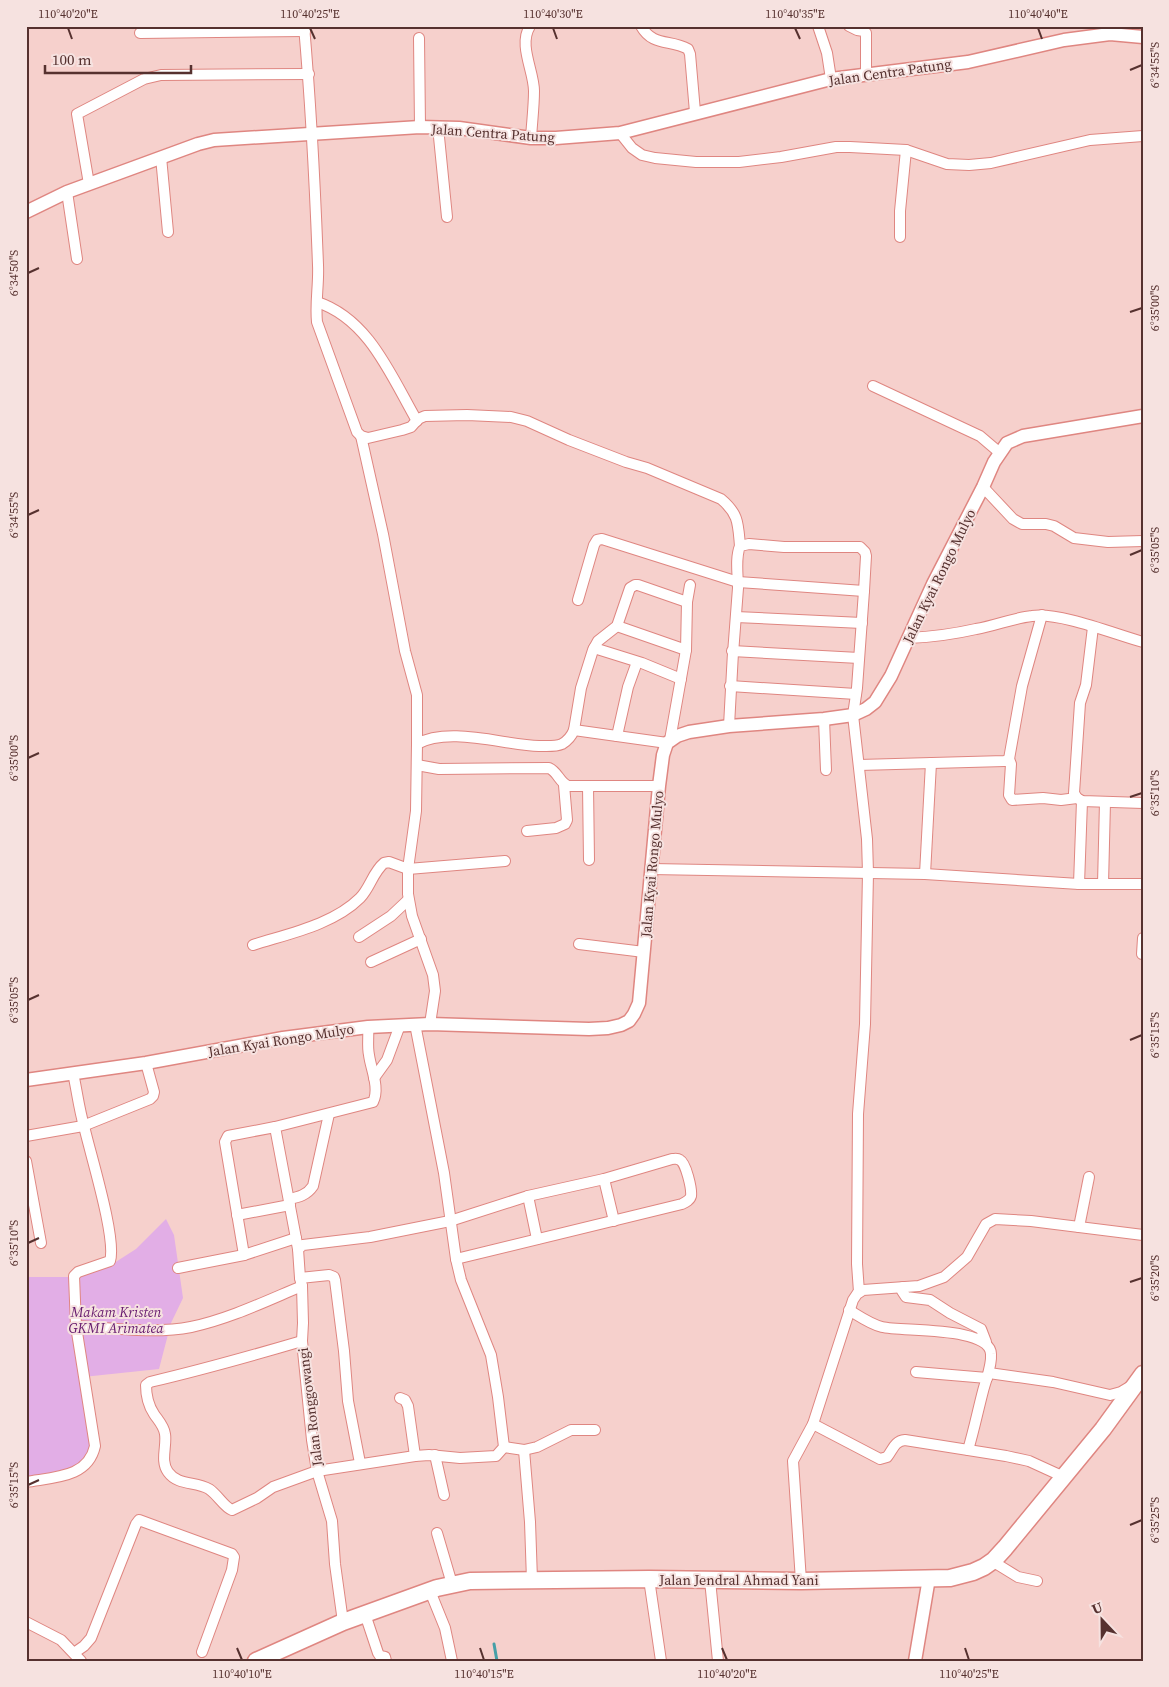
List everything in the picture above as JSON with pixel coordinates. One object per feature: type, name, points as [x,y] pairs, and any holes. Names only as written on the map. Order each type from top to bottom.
[{"type":"highway","name":"Jalan Jendral Ahmad Yani","points":[[256,1661],[343,1622],[430,1590],[470,1581],[649,1579],[801,1581],[950,1578],[968,1574],[992,1561],[1031,1518],[1103,1430],[1141,1378]]},
{"type":"street","points":[[530,26],[526,34],[526,50],[534,90],[531,138]]},
{"type":"street","points":[[641,26],[649,36],[658,41],[688,49],[695,112]]},
{"type":"street","points":[[818,26],[827,54],[831,79]]},
{"type":"street","points":[[849,26],[866,33],[866,74]]},
{"type":"street","points":[[140,33],[305,28],[319,279],[317,322],[353,426],[361,436],[383,534],[405,651],[417,695],[416,811],[408,869],[408,900],[428,958],[434,983],[435,991],[430,1024]]},
{"type":"street","name":"Jalan Centra Patung","points":[[26,212],[67,192],[160,157],[214,140],[420,127],[459,128],[531,138],[620,133],[695,112],[831,79],[968,62],[1110,30],[1143,37]]},
{"type":"street","points":[[418,38],[420,127]]},
{"type":"street","points":[[89,184],[77,114],[137,82],[161,75],[309,74]]},
{"type":"street","points":[[438,127],[447,217]]},
{"type":"street","points":[[620,133],[632,148],[642,155],[696,162],[739,162],[836,147],[906,150],[947,164],[969,165],[991,163],[1090,140],[1143,136]]},
{"type":"street","points":[[900,238],[900,211],[906,150]]},
{"type":"street","points":[[160,157],[168,232]]},
{"type":"street","points":[[67,192],[77,259]]},
{"type":"street","points":[[317,302],[342,314],[362,331],[417,421]]},
{"type":"street","points":[[873,386],[980,436],[1000,452]]},
{"type":"street","points":[[361,436],[368,438],[402,430],[411,427],[425,416],[467,414],[511,417],[527,420],[576,443],[647,468],[722,499],[731,507],[736,517],[740,546],[738,551],[738,582],[732,651],[729,726]]},
{"type":"street","name":"Jalan Kyai Rongo Mulyo","points":[[26,1080],[146,1063],[282,1038],[368,1027],[415,1024],[589,1028],[621,1026],[634,1014],[639,1003],[659,786],[663,755],[669,742],[689,732],[729,726],[824,719],[853,715],[866,709],[881,694],[933,584],[1000,452],[1007,443],[1022,436],[1143,416]]},
{"type":"street","points":[[983,487],[1013,519],[1022,524],[1054,526],[1074,538],[1108,542],[1143,542]]},
{"type":"street","points":[[578,600],[594,545],[602,538],[738,582],[864,591]]},
{"type":"street","points":[[740,546],[748,544],[784,547],[860,547],[866,556],[860,658],[853,715],[868,873],[865,1024],[858,1114],[859,1292]]},
{"type":"street","points":[[417,744],[428,739],[462,738],[478,738],[533,746],[562,744],[574,730],[581,688],[594,648],[598,641],[617,626],[630,588],[635,585],[687,602]]},
{"type":"street","points":[[574,730],[669,742],[686,650],[687,602],[690,585]]},
{"type":"street","points":[[909,638],[934,637],[976,630],[1042,615],[1093,627],[1143,642]]},
{"type":"street","points":[[1042,615],[1022,686],[1009,759],[1011,763],[1010,798],[1012,800],[1043,798],[1143,803]]},
{"type":"street","points":[[736,617],[862,623]]},
{"type":"street","points":[[617,626],[686,650]]},
{"type":"street","points":[[1079,884],[1079,800],[1073,788],[1080,702],[1086,685],[1093,627]]},
{"type":"street","points":[[594,648],[681,679]]},
{"type":"street","points":[[732,651],[860,658]]},
{"type":"street","points":[[618,736],[628,687],[637,662]]},
{"type":"street","points":[[730,686],[856,694]]},
{"type":"street","points":[[824,719],[826,770]]},
{"type":"street","points":[[859,765],[1005,761],[1009,759]]},
{"type":"street","points":[[924,874],[931,763]]},
{"type":"street","points":[[417,765],[439,769],[549,768],[554,770],[564,784],[567,820],[565,824],[556,828],[527,831]]},
{"type":"street","points":[[564,784],[659,786]]},
{"type":"street","points":[[588,786],[589,860]]},
{"type":"street","points":[[1103,884],[1106,802]]},
{"type":"street","points":[[253,945],[312,927],[333,917],[359,899],[384,863],[389,862],[408,869],[505,861]]},
{"type":"street","points":[[650,869],[924,874],[1079,884],[1143,884]]},
{"type":"street","points":[[359,937],[391,916],[408,900]]},
{"type":"street","points":[[1142,954],[1143,938]]},
{"type":"street","points":[[371,962],[421,939]]},
{"type":"street","points":[[579,944],[644,952]]},
{"type":"street","points":[[302,1341],[214,1366],[188,1371],[150,1382],[146,1385],[148,1402],[165,1434],[165,1463],[168,1472],[174,1479],[209,1489],[230,1509],[235,1509],[257,1498],[273,1487],[317,1471],[416,1456],[460,1458],[496,1456],[504,1447],[491,1355],[461,1280],[456,1259],[444,1173],[415,1024]]},
{"type":"street","points":[[374,1078],[390,1054],[400,1025]]},
{"type":"street","points":[[244,1255],[225,1150],[226,1139],[234,1134],[276,1127],[373,1102],[376,1094],[368,1052],[368,1027]]},
{"type":"street","points":[[26,1136],[83,1126],[152,1098],[154,1092],[146,1063]]},
{"type":"street","points":[[26,1482],[77,1471],[86,1466],[95,1446],[76,1326],[75,1274],[110,1261],[112,1254],[108,1225],[83,1126],[73,1073]]},
{"type":"street","points":[[237,1215],[289,1202],[309,1192],[329,1114]]},
{"type":"street","name":"Jalan Ronggowangi","points":[[276,1127],[297,1244],[301,1282],[302,1341],[312,1440],[317,1471],[332,1521],[335,1564],[343,1622]]},
{"type":"street","points":[[178,1268],[297,1244],[303,1245],[370,1237],[450,1221],[528,1196],[604,1179],[676,1159],[683,1162],[689,1178],[691,1194],[686,1202],[456,1259]]},
{"type":"street","points":[[26,1161],[41,1244]]},
{"type":"street","points":[[1079,1227],[1089,1177]]},
{"type":"street","points":[[604,1179],[614,1220]]},
{"type":"street","points":[[528,1196],[537,1239]]},
{"type":"street","points":[[801,1581],[793,1461],[813,1424],[827,1386],[837,1344],[855,1296],[859,1292],[873,1289],[926,1284],[944,1277],[967,1257],[986,1224],[995,1219],[1031,1221],[1143,1235]]},
{"type":"street","points":[[76,1326],[163,1330],[190,1327],[240,1312],[301,1282],[329,1275],[334,1277],[344,1351],[348,1401],[360,1464]]},
{"type":"street","points":[[903,1287],[902,1291],[906,1297],[930,1300],[981,1329],[989,1346],[991,1354],[988,1375],[968,1450]]},
{"type":"street","points":[[849,1310],[882,1327],[925,1329],[986,1342]]},
{"type":"street","points":[[916,1372],[988,1375],[1053,1382],[1110,1395],[1121,1392],[1141,1378]]},
{"type":"street","points":[[400,1398],[408,1406],[416,1456]]},
{"type":"street","points":[[813,1424],[883,1460],[887,1458],[893,1446],[900,1440],[968,1450],[1029,1462],[1064,1477]]},
{"type":"street","points":[[504,1447],[524,1450],[537,1447],[571,1430],[594,1430]]},
{"type":"street","points":[[524,1450],[530,1522],[532,1580]]},
{"type":"street","points":[[436,1456],[444,1495]]},
{"type":"street","points":[[26,1622],[62,1640],[77,1657],[90,1638],[139,1520],[232,1554],[234,1557],[232,1570],[202,1652]]},
{"type":"street","points":[[437,1533],[452,1584]]},
{"type":"street","points":[[992,1561],[1018,1577],[1037,1581]]},
{"type":"street","points":[[915,1661],[930,1578]]},
{"type":"street","points":[[649,1579],[661,1661]]},
{"type":"street","points":[[710,1580],[718,1661]]},
{"type":"street","points":[[430,1590],[445,1628],[452,1661]]},
{"type":"street","points":[[365,1614],[378,1653],[380,1656],[385,1657],[386,1661]]},
{"type":"green space","name":"Makam Kristen GKMI Arimatea","points":[[166,1219],[174,1235],[183,1298],[171,1323],[159,1369],[83,1377],[93,1446],[85,1465],[26,1481],[26,1277],[79,1277],[111,1265],[136,1249]]},
{"type":"waterway","points":[[494,1644],[497,1661]]}]
